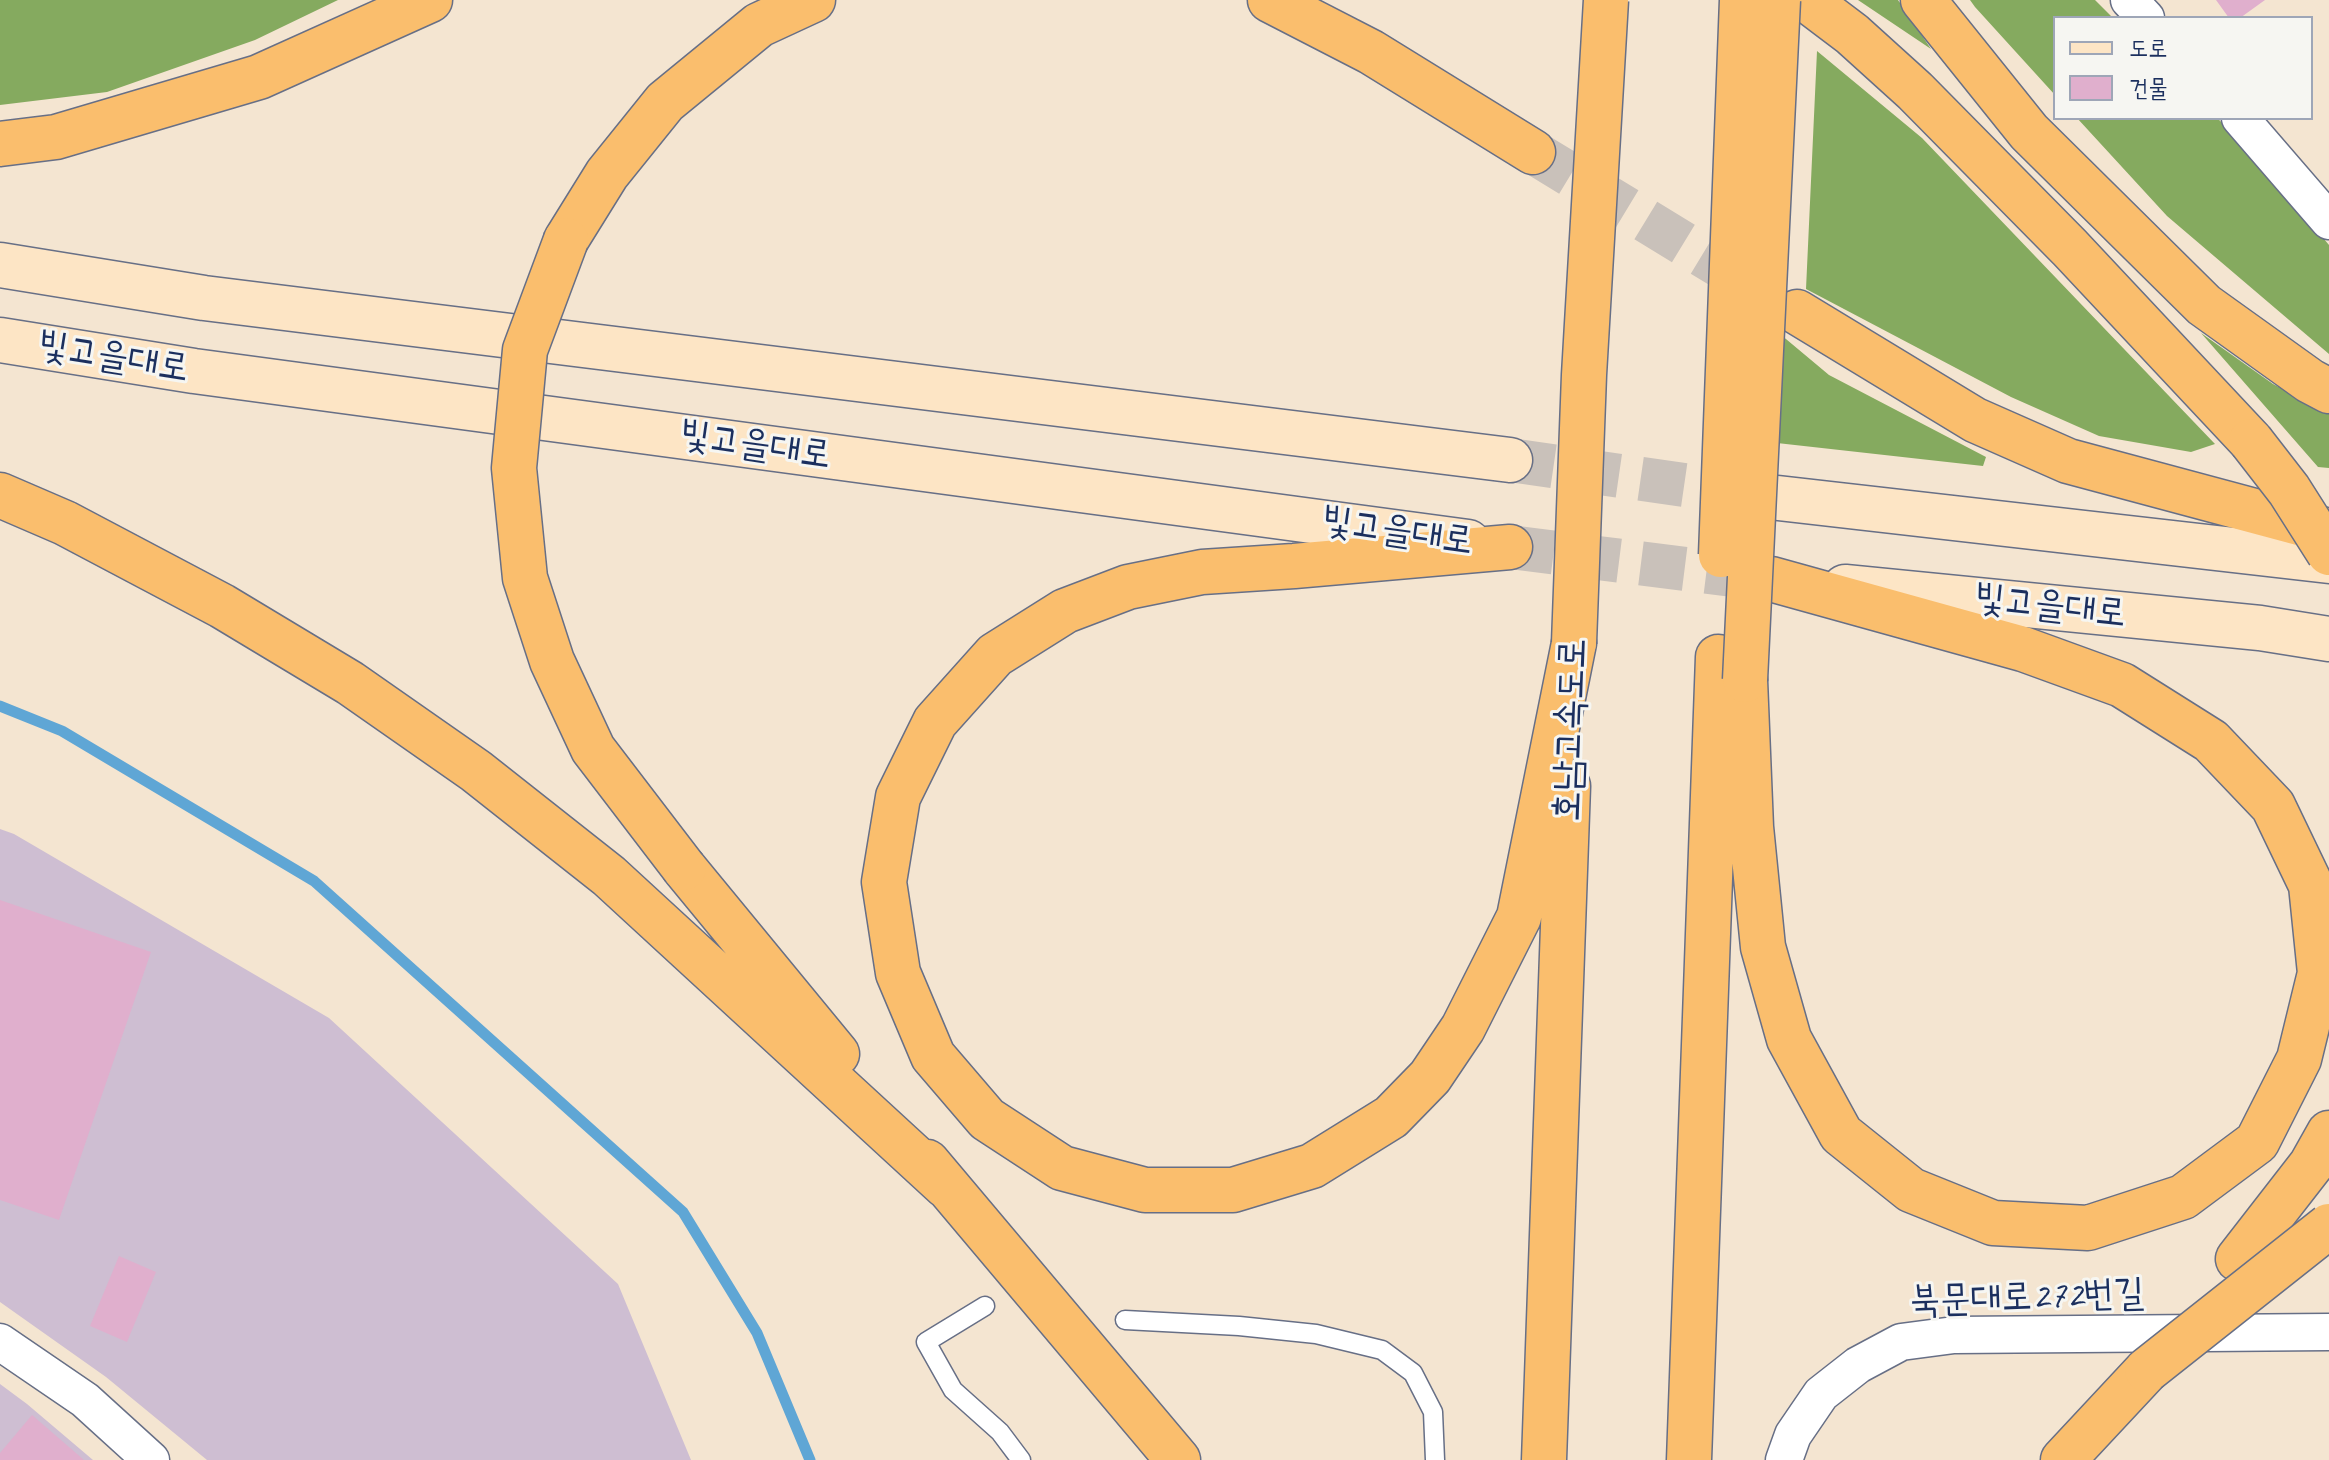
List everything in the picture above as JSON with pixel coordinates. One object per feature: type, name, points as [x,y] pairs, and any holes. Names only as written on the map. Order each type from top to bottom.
[{"type":"highway","points":[[0,144],[56,137],[259,77],[430,0]]},
{"type":"highway","points":[[813,0],[759,25],[665,102],[607,174],[566,240],[525,350],[514,468],[525,578],[552,661],[593,749],[684,868],[1170,1452]]},
{"type":"highway","points":[[1270,0],[1371,52],[1533,152]]},
{"type":"highway","name":"호남고속도로","points":[[1544,1460],[1584,375],[1606,0]]},
{"type":"highway","points":[[1742,0],[1732,669],[1763,947],[1789,1039],[1841,1134],[1911,1190],[1993,1223],[2088,1228],[2183,1197],[2257,1142],[2299,1059],[2320,973],[2311,885],[2273,806],[2211,741],[2122,685],[2023,649],[1771,579]]},
{"type":"highway","points":[[1689,1460],[1732,669],[1778,0]]},
{"type":"highway","points":[[1807,0],[1852,34],[1915,91],[2081,259],[2251,441],[2289,490],[2329,553]]},
{"type":"highway","points":[[1923,0],[2029,132],[2204,305],[2310,381],[2329,391]]},
{"type":"highway","points":[[1797,312],[1975,420],[2068,461],[2329,531]]},
{"type":"highway","points":[[0,495],[65,523],[222,606],[350,683],[476,771],[609,876],[946,1186]]},
{"type":"highway","points":[[1510,547],[1202,572],[1142,584],[1065,611],[995,655],[935,722],[898,797],[886,868],[884,882],[898,973],[933,1056],[987,1119],[1062,1168],[1145,1190],[1233,1190],[1312,1166],[1391,1117],[1430,1077],[1463,1028],[1519,917],[1574,643]]},
{"type":"highway","points":[[2063,1460],[2147,1370],[2238,1259],[2311,1165],[2329,1133]]},
{"type":"highway","points":[[2147,1370],[2329,1226]]},
{"type":"main road","name":"빛고을대로","points":[[0,265],[204,298],[1510,460]]},
{"type":"main road","name":"빛고을대로","points":[[0,340],[226,375],[1510,547]]},
{"type":"main road","name":"빛고을대로","points":[[1778,498],[2329,561]]},
{"type":"main road","name":"빛고을대로","points":[[1771,579],[2260,628],[2329,639]]},
{"type":"street","points":[[2129,0],[2144,16]]},
{"type":"street","points":[[2242,120],[2329,221]]},
{"type":"street","name":"북문대로272번길","points":[[1784,1460],[1793,1435],[1821,1394],[1858,1365],[1901,1342],[1954,1335],[2329,1332]]},
{"type":"street","points":[[0,1342],[85,1400],[151,1460]]},
{"type":"lane","points":[[985,1306],[926,1342],[953,1390],[1000,1432],[1021,1460]]},
{"type":"lane","points":[[1125,1320],[1316,1334],[1382,1350],[1413,1373],[1433,1412],[1435,1460]]},
{"type":"shaded area","points":[[0,829],[14,834],[329,1018],[618,1284],[691,1460],[207,1460],[106,1377],[0,1302]]},
{"type":"shaded area","points":[[0,1384],[27,1404],[93,1460],[0,1460]]},
{"type":"green space","points":[[0,0],[338,0],[255,40],[107,92],[0,105]]},
{"type":"green space","points":[[1858,0],[1898,0],[1931,49]]},
{"type":"green space","points":[[1970,0],[2095,0],[2111,16],[2053,16],[2053,93]]},
{"type":"green space","points":[[1817,51],[1922,138],[2215,444],[2191,452],[2099,436],[2011,397],[1806,289]]},
{"type":"green space","points":[[2079,120],[2219,120],[2243,143],[2329,245],[2329,354],[2167,216]]},
{"type":"green space","points":[[1774,329],[1829,375],[1986,457],[1983,466],[1768,442]]},
{"type":"green space","points":[[2201,333],[2273,384],[2329,413],[2329,468],[2318,467]]},
{"type":"building","points":[[2216,0],[2265,0],[2243,16],[2228,16]]},
{"type":"building","points":[[0,900],[151,952],[59,1220],[0,1200]]},
{"type":"building","points":[[119,1256],[156,1272],[127,1342],[90,1326]]},
{"type":"building","points":[[32,1415],[84,1460],[0,1460],[0,1453]]},
{"type":"waterway","points":[[0,706],[62,731],[314,881],[683,1212],[757,1333],[810,1460]]},
{"type":"tunnel","points":[[1533,152],[1760,290]]},
{"type":"tunnel","points":[[1510,460],[1760,496]]},
{"type":"tunnel","points":[[1510,547],[1765,579]]}]
